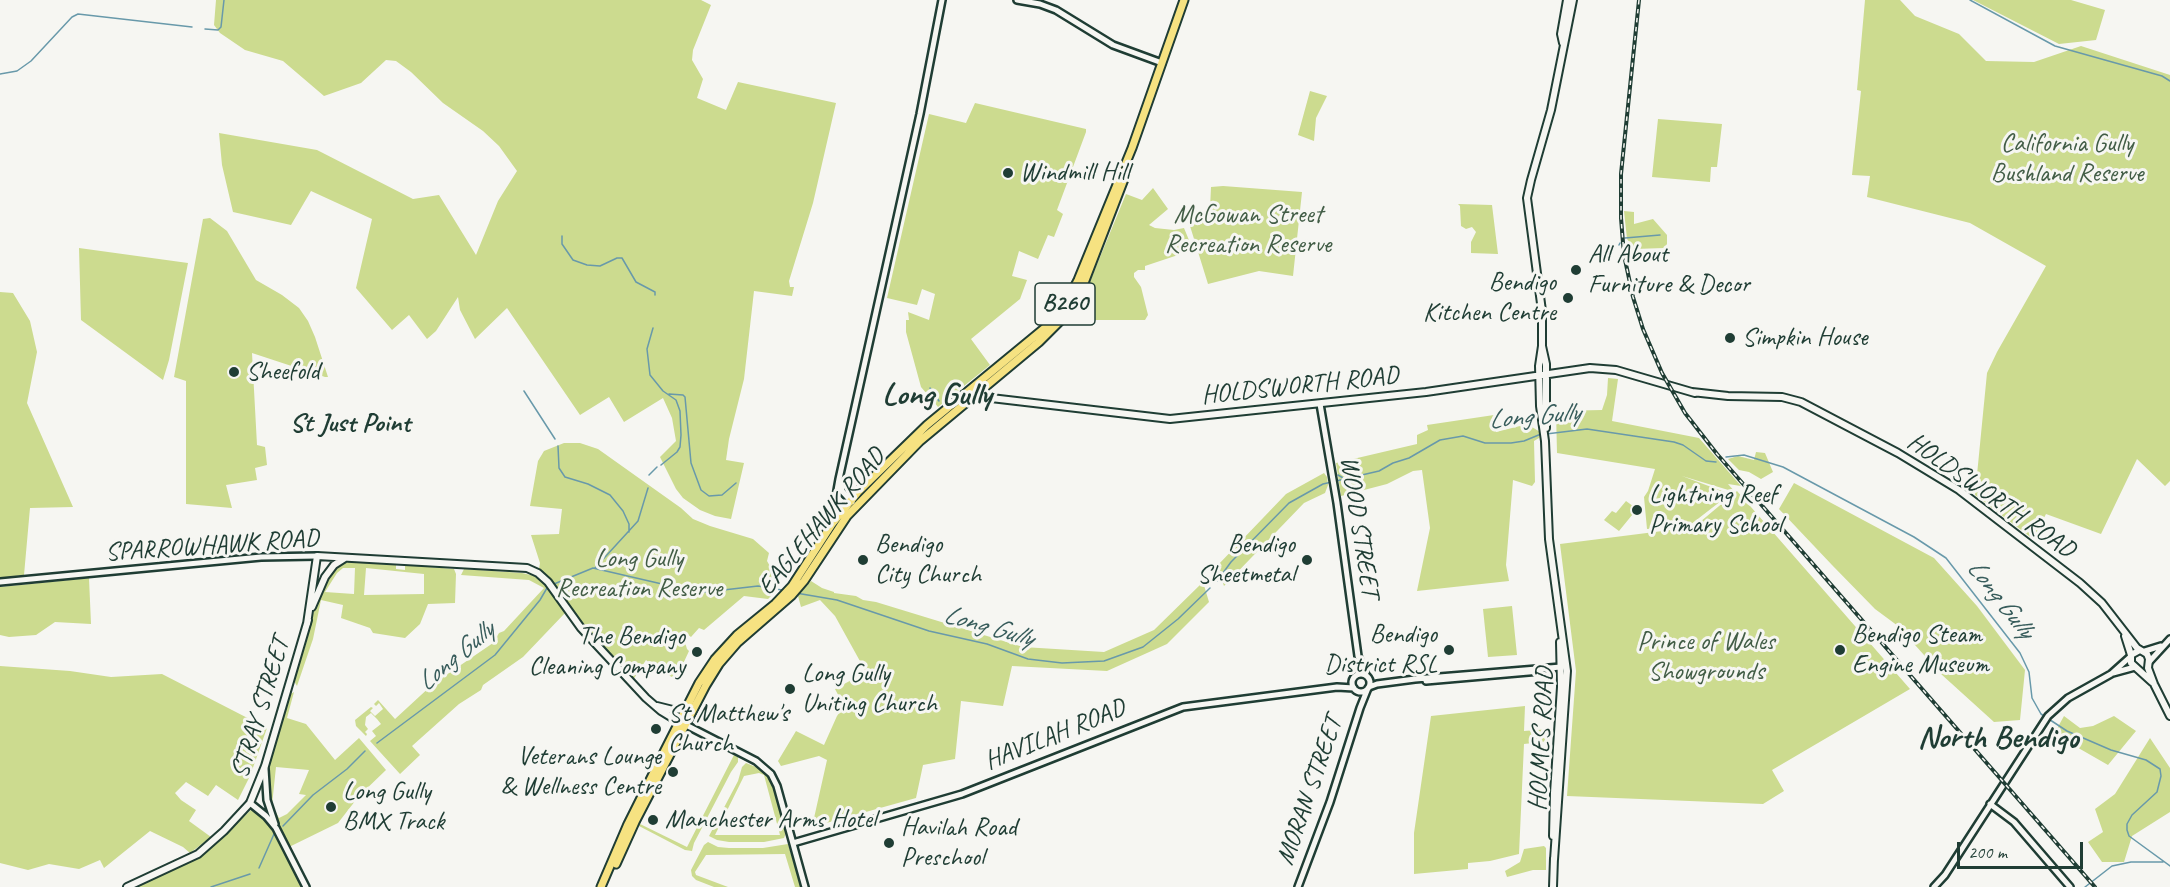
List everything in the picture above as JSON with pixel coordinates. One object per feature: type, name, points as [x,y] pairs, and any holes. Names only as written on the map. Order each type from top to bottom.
[{"type":"main road","name":"EAGLEHAWK ROAD","points":[[601,887],[682,723],[711,676],[743,637],[791,592],[851,506],[858,492],[922,429],[1045,337],[1069,310],[1084,283],[1184,0]]},
{"type":"main road","points":[[1563,43],[1561,34],[1567,0]]},
{"type":"main road","points":[[1563,43],[1567,36],[1573,0]]},
{"type":"main road","name":"HOLMES ROAD","points":[[1553,887],[1553,802],[1564,669],[1549,539],[1545,435],[1540,406],[1543,375],[1539,354],[1542,346],[1541,306],[1527,201],[1529,185],[1551,110],[1563,43]]},
{"type":"main road","name":"HOLDSWORTH ROAD","points":[[976,389],[991,398],[1170,419],[1449,389],[1598,368],[1635,375],[1695,393],[1789,398],[1845,423],[1924,468],[1974,501],[2091,592],[2143,651]]},
{"type":"main road","name":"EAGLEHAWK ROAD","points":[[682,723],[686,709],[706,672],[725,647],[791,592],[832,524],[976,389]]},
{"type":"main road","points":[[858,492],[883,473],[888,473]]},
{"type":"main road","name":"SPARROWHAWK ROAD","points":[[317,556],[510,566],[534,571],[548,582],[592,641],[654,705]]},
{"type":"main road","name":"STRAY STREET","points":[[307,624],[317,556]]},
{"type":"main road","points":[[325,557],[325,577]]},
{"type":"main road","name":"STRAY STREET","points":[[250,803],[265,766],[314,599],[334,565],[346,558]]},
{"type":"main road","name":"HOLDSWORTH ROAD","points":[[2116,620],[2128,642],[2131,656]]},
{"type":"main road","points":[[2154,684],[2131,663],[2131,656],[2143,651],[2149,656],[2154,684],[2170,716]]},
{"type":"main road","points":[[2136,668],[2144,668],[2149,662]]},
{"type":"main road","points":[[654,705],[670,709],[686,709]]},
{"type":"main road","points":[[654,705],[682,723]]},
{"type":"main road","points":[[127,887],[198,854],[250,803]]},
{"type":"main road","name":"EAGLEHAWK ROAD","points":[[606,887],[631,826]]},
{"type":"street","points":[[832,524],[875,309],[918,124],[942,0]]},
{"type":"street","points":[[1017,0],[1056,10],[1113,45],[1162,63]]},
{"type":"street","name":"WOOD STREET","points":[[1320,404],[1358,656],[1355,678]]},
{"type":"street","points":[[844,460],[841,489],[851,506]]},
{"type":"street","points":[[836,496],[851,506]]},
{"type":"street","name":"SPARROWHAWK ROAD","points":[[0,582],[261,557],[317,556]]},
{"type":"street","points":[[2149,662],[2170,639]]},
{"type":"street","points":[[2143,651],[2164,644]]},
{"type":"street","name":"WOOD STREET","points":[[1358,656],[1367,676]]},
{"type":"street","points":[[1934,887],[1945,875],[2046,718],[2068,698],[2111,674],[2131,656]]},
{"type":"street","points":[[2111,674],[2136,668]]},
{"type":"street","points":[[1388,682],[1360,674],[1355,678],[1356,689],[1364,691],[1388,682],[1439,681],[1564,669]]},
{"type":"street","points":[[1367,676],[1370,682],[1368,688]]},
{"type":"street","name":"HAVILAH ROAD","points":[[1337,687],[1355,678]]},
{"type":"street","name":"HAVILAH ROAD","points":[[792,843],[962,794],[1183,707],[1337,687],[1356,689]]},
{"type":"street","name":"MORAN STREET","points":[[1298,887],[1335,788],[1368,688]]},
{"type":"street","name":"MORAN STREET","points":[[1356,689],[1360,708]]},
{"type":"street","points":[[682,723],[756,761],[766,769],[777,786],[805,887]]},
{"type":"street","points":[[265,766],[267,800],[278,831],[306,887]]},
{"type":"street","points":[[250,803],[266,816],[278,831]]},
{"type":"street","points":[[1990,804],[2014,822],[2070,887]]},
{"type":"green space","points":[[216,0],[701,0],[711,5],[693,50],[692,60],[703,79],[697,98],[726,110],[738,82],[836,103],[813,203],[789,281],[790,287],[794,287],[792,296],[754,291],[744,379],[726,460],[744,463],[731,519],[700,510],[683,498],[676,489],[660,457],[676,441],[672,418],[663,398],[624,422],[609,397],[580,415],[507,308],[475,339],[460,310],[458,297],[436,331],[427,339],[409,315],[392,330],[356,288],[372,219],[311,191],[291,225],[233,212],[222,165],[219,133],[317,150],[413,199],[439,195],[476,255],[498,201],[517,171],[499,146],[483,131],[443,103],[396,61],[386,60],[361,83],[324,96],[283,61],[245,50],[220,33],[214,25]]},
{"type":"green space","name":"California Gully Bushland Reserve","points":[[1865,0],[1900,0],[1915,16],[1959,34],[1986,61],[2034,62],[2081,46],[2170,75],[2170,481],[2165,486],[2137,459],[2101,534],[2046,514],[2033,539],[1975,495],[1987,373],[2046,266],[1970,223],[1867,197],[1870,176],[1852,175],[1861,91],[1857,90]]},
{"type":"green space","points":[[1973,0],[2071,0],[2105,10],[2096,40],[2059,44]]},
{"type":"green space","points":[[1310,91],[1327,96],[1316,118],[1314,141],[1298,135]]},
{"type":"green space","points":[[975,103],[1086,129],[1086,132],[1057,210],[1063,214],[1054,237],[1048,235],[1038,259],[1019,251],[1012,276],[1027,280],[1020,299],[971,339],[990,365],[938,407],[921,387],[906,332],[908,312],[929,320],[935,294],[922,289],[917,305],[887,298],[929,114],[966,123]]},
{"type":"green space","points":[[1658,119],[1722,124],[1717,167],[1711,167],[1710,182],[1652,177]]},
{"type":"green space","name":"McGowan Street Recreation Reserve","points":[[1211,187],[1302,192],[1293,276],[1259,271],[1208,284],[1190,226],[1210,209]]},
{"type":"green space","points":[[1153,188],[1168,209],[1149,225],[1174,230],[1184,228],[1193,250],[1145,266],[1145,270],[1138,270],[1134,273],[1141,287],[1148,315],[1145,320],[1077,318],[1077,313],[1126,194],[1142,200]]},
{"type":"green space","points":[[1458,204],[1492,205],[1498,254],[1471,253],[1471,242],[1476,232],[1472,227],[1466,229],[1461,226]]},
{"type":"green space","points":[[1624,211],[1634,212],[1634,224],[1653,219],[1667,235],[1667,244],[1664,248],[1635,249],[1627,239]]},
{"type":"green space","points":[[210,218],[227,231],[256,280],[299,308],[315,337],[328,377],[252,353],[257,445],[265,447],[267,465],[255,468],[257,480],[226,485],[232,508],[186,504],[186,381],[174,377],[203,219]]},
{"type":"green space","points":[[79,248],[188,263],[163,380],[81,320]]},
{"type":"green space","points":[[0,292],[13,293],[30,321],[37,352],[27,403],[73,507],[30,508],[24,575],[0,578]]},
{"type":"green space","points":[[1608,378],[1618,379],[1612,421],[1699,438],[1741,486],[1728,484],[1735,492],[1682,476],[1730,494],[1690,525],[1647,529],[1644,497],[1655,469],[1557,453],[1556,411],[1602,410],[1607,395]]},
{"type":"green space","points":[[1494,415],[1496,432],[1532,423],[1532,427],[1540,432],[1539,438],[1534,441],[1535,482],[1532,486],[1513,480],[1506,565],[1509,581],[1417,591],[1430,528],[1422,470],[1413,471],[1387,484],[1341,496],[1336,463],[1417,444],[1417,435],[1428,430],[1427,425]]},
{"type":"green space","name":"Long Gully Recreation Reserve","points":[[564,443],[580,443],[598,449],[693,519],[753,539],[769,553],[767,561],[771,568],[773,594],[768,599],[744,596],[704,630],[699,628],[691,637],[687,634],[684,639],[689,651],[676,679],[656,669],[646,660],[633,680],[604,651],[575,616],[554,585],[539,569],[540,563],[531,535],[559,534],[562,509],[530,506],[538,461],[544,451]]},
{"type":"green space","points":[[1756,452],[1765,453],[1773,472],[1761,479],[1749,472],[1739,470],[1728,459],[1738,456],[1754,460]]},
{"type":"green space","points":[[1324,473],[1328,485],[1325,493],[1304,503],[1224,586],[1217,566],[1286,494]]},
{"type":"green space","points":[[1794,483],[1934,558],[1977,606],[2025,670],[2020,720],[1994,722],[1941,674],[1898,626],[1875,609],[1832,565],[1779,509]]},
{"type":"green space","name":"Prince of Wales Showgrounds","points":[[1737,491],[1910,689],[1772,770],[1784,791],[1763,804],[1567,796],[1576,671],[1560,544],[1694,527]]},
{"type":"green space","points":[[1626,501],[1637,509],[1619,531],[1604,520],[1612,511],[1616,513]]},
{"type":"green space","points":[[349,562],[396,565],[396,569],[405,570],[405,565],[454,569],[456,574],[455,603],[428,604],[420,624],[405,638],[373,633],[370,628],[341,618],[343,605],[321,600],[313,639],[297,686],[294,681],[316,601],[326,580],[337,565]],"holes":[[[343,568],[355,568],[354,594],[325,592]],[[366,568],[424,574],[424,594],[364,595]]]},
{"type":"green space","points":[[464,569],[535,576],[543,581],[565,613],[523,657],[459,704],[412,746],[420,755],[400,774],[370,741],[376,736],[372,731],[381,724],[377,719],[371,713],[366,717],[365,725],[368,729],[365,732],[366,736],[356,726],[355,720],[371,707],[373,708],[370,711],[375,716],[383,709],[379,703],[376,706],[374,704],[378,700],[395,719],[433,684],[493,643],[499,633],[504,631],[544,588],[529,580],[461,575]]},
{"type":"green space","points":[[89,578],[91,624],[55,622],[36,635],[9,637],[0,635],[0,587]]},
{"type":"green space","points":[[811,581],[834,593],[856,596],[1023,647],[1104,652],[1154,630],[1203,582],[1209,602],[1167,644],[1107,671],[1012,666],[1003,706],[961,701],[955,759],[923,765],[916,798],[812,827],[827,760],[819,756],[781,766],[778,761],[796,731],[824,745],[844,706],[835,689],[866,672],[835,616],[820,600],[801,607],[798,596]]},
{"type":"green space","points":[[1512,606],[1517,655],[1488,657],[1483,609]]},
{"type":"green space","points":[[0,666],[70,671],[111,677],[162,674],[267,728],[250,776],[238,800],[216,785],[208,796],[186,782],[175,793],[196,810],[189,821],[211,837],[190,853],[183,847],[150,831],[104,868],[100,860],[79,869],[49,864],[28,870],[0,863]]},
{"type":"green space","points":[[294,692],[287,718],[306,724],[335,760],[359,738],[386,770],[359,796],[338,823],[289,847],[269,803],[268,770],[289,695]],"holes":[[[276,767],[309,770],[299,794],[306,795],[287,814],[279,818],[272,805]]]},
{"type":"green space","points":[[1525,706],[1524,731],[1550,729],[1550,741],[1524,744],[1519,854],[1490,861],[1468,863],[1468,869],[1414,874],[1414,833],[1431,716]]},
{"type":"green space","points":[[2064,716],[2080,728],[2093,726],[2114,716],[2136,731],[2108,765],[2054,734]]},
{"type":"green space","points":[[2150,738],[2170,768],[2170,812],[2132,836],[2124,862],[2102,862],[2088,842],[2103,832],[2095,809],[2115,794]]},
{"type":"green space","points":[[734,755],[738,757],[738,762],[694,843],[692,851],[685,850],[639,826],[638,823],[687,847]]},
{"type":"green space","points":[[746,763],[761,769],[772,782],[786,833],[784,838],[764,842],[729,842],[709,836],[738,781],[742,767]],"holes":[[[759,773],[764,775],[780,835],[715,835],[744,776]]]},
{"type":"green space","points":[[252,809],[265,818],[275,830],[303,887],[134,887],[197,859]]},
{"type":"green space","points":[[708,842],[718,847],[729,848],[763,848],[788,844],[801,887],[795,887],[785,854],[706,855],[695,872],[696,875],[728,887],[714,887],[696,880],[691,870],[704,845]]},
{"type":"green space","points":[[1544,846],[1546,848],[1546,870],[1533,870],[1507,877],[1505,871],[1520,862],[1524,849]]},
{"type":"waterway","points":[[205,29],[218,30],[221,27],[224,0]]},
{"type":"waterway","points":[[1970,0],[2055,46],[2162,76],[2170,81]]},
{"type":"waterway","points":[[0,74],[17,71],[31,61],[72,17],[78,14],[192,27]]},
{"type":"waterway","points":[[1625,238],[1660,235]]},
{"type":"waterway","points":[[562,236],[562,244],[573,260],[587,265],[600,266],[622,258],[636,282],[655,292],[655,295]]},
{"type":"waterway","points":[[653,328],[647,349],[650,375],[663,391],[676,400],[680,411],[680,447],[661,465]]},
{"type":"waterway","points":[[930,388],[939,401]]},
{"type":"waterway","points":[[524,391],[555,439]]},
{"type":"waterway","points":[[669,394],[685,397],[691,463],[701,490],[709,496],[722,495],[736,483]]},
{"type":"waterway","name":"Long Gully","points":[[1546,434],[1587,429],[1674,442],[1683,445],[1706,461],[1716,462]]},
{"type":"waterway","name":"Long Gully","points":[[1217,581],[1231,562],[1289,503],[1323,484],[1379,471],[1409,458],[1440,440],[1463,436],[1485,443],[1511,443],[1524,441],[1541,434]]},
{"type":"waterway","points":[[558,446],[559,468],[565,477],[588,484],[610,495],[623,511],[629,524],[629,532]]},
{"type":"waterway","name":"Long Gully","points":[[1726,457],[1744,455],[1783,467],[1914,537],[1946,558],[2020,653],[2029,672],[2032,698],[2041,714],[2067,731],[2111,750],[2146,760],[2160,769],[2161,776],[2157,792],[2132,815],[2127,824],[2127,830],[2129,836],[2170,866]]},
{"type":"waterway","points":[[649,475],[657,467]]},
{"type":"waterway","name":"Long Gully","points":[[1338,475],[1345,479]]},
{"type":"waterway","points":[[595,568],[638,521],[648,488]]},
{"type":"waterway","name":"Long Gully","points":[[554,584],[593,568],[662,584]]},
{"type":"waterway","name":"Long Gully","points":[[665,585],[706,592],[758,586],[782,590]]},
{"type":"waterway","name":"Long Gully","points":[[377,743],[495,655],[540,600],[547,588]]},
{"type":"waterway","name":"Long Gully","points":[[796,593],[837,600],[929,631],[987,644],[1028,659],[1062,663],[1104,661],[1143,647],[1178,619],[1210,588]]},
{"type":"waterway","name":"Long Gully","points":[[283,826],[313,795],[347,769],[365,751]]},
{"type":"waterway","name":"Long Gully","points":[[259,868],[274,834]]},
{"type":"waterway","points":[[2085,887],[2112,866],[2131,862],[2163,862]]},
{"type":"waterway","name":"Long Gully","points":[[211,887],[250,874]]},
{"type":"railway","points":[[1639,0],[1621,174],[1621,218],[1624,255],[1633,297],[1643,329],[1662,373],[1685,413],[1717,454],[2095,887]]},
{"type":"place","name":"Windmill Hill","points":[[1008,173]]},
{"type":"place","name":"All About Furniture & Decor","points":[[1576,270]]},
{"type":"place","name":"Bendigo Kitchen Centre","points":[[1568,298]]},
{"type":"place","name":"Simpkin House","points":[[1730,338]]},
{"type":"place","name":"Sheefold","points":[[234,372]]},
{"type":"place","name":"Lightning Reef Primary School","points":[[1637,510]]},
{"type":"place","name":"Bendigo City Church","points":[[863,560]]},
{"type":"place","name":"Bendigo Sheetmetal","points":[[1307,560]]},
{"type":"place","name":"Bendigo District RSL","points":[[1449,650]]},
{"type":"place","name":"Bendigo Steam Engine Museum","points":[[1840,650]]},
{"type":"place","name":"The Bendigo Cleaning Company","points":[[697,652]]},
{"type":"place","name":"Long Gully Uniting Church","points":[[790,689]]},
{"type":"place","name":"St Matthew's Church","points":[[656,729]]},
{"type":"place","name":"Veterans Lounge & Wellness Centre","points":[[673,772]]},
{"type":"place","name":"Long Gully BMX Track","points":[[331,807]]},
{"type":"place","name":"Manchester Arms Hotel","points":[[653,820]]},
{"type":"place","name":"Havilah Road Preschool","points":[[889,843]]},
{"type":"district","name":"Long Gully","points":[[937,396]]},
{"type":"district","name":"St Just Point","points":[[350,424]]},
{"type":"district","name":"North Bendigo","points":[[1998,739]]}]
